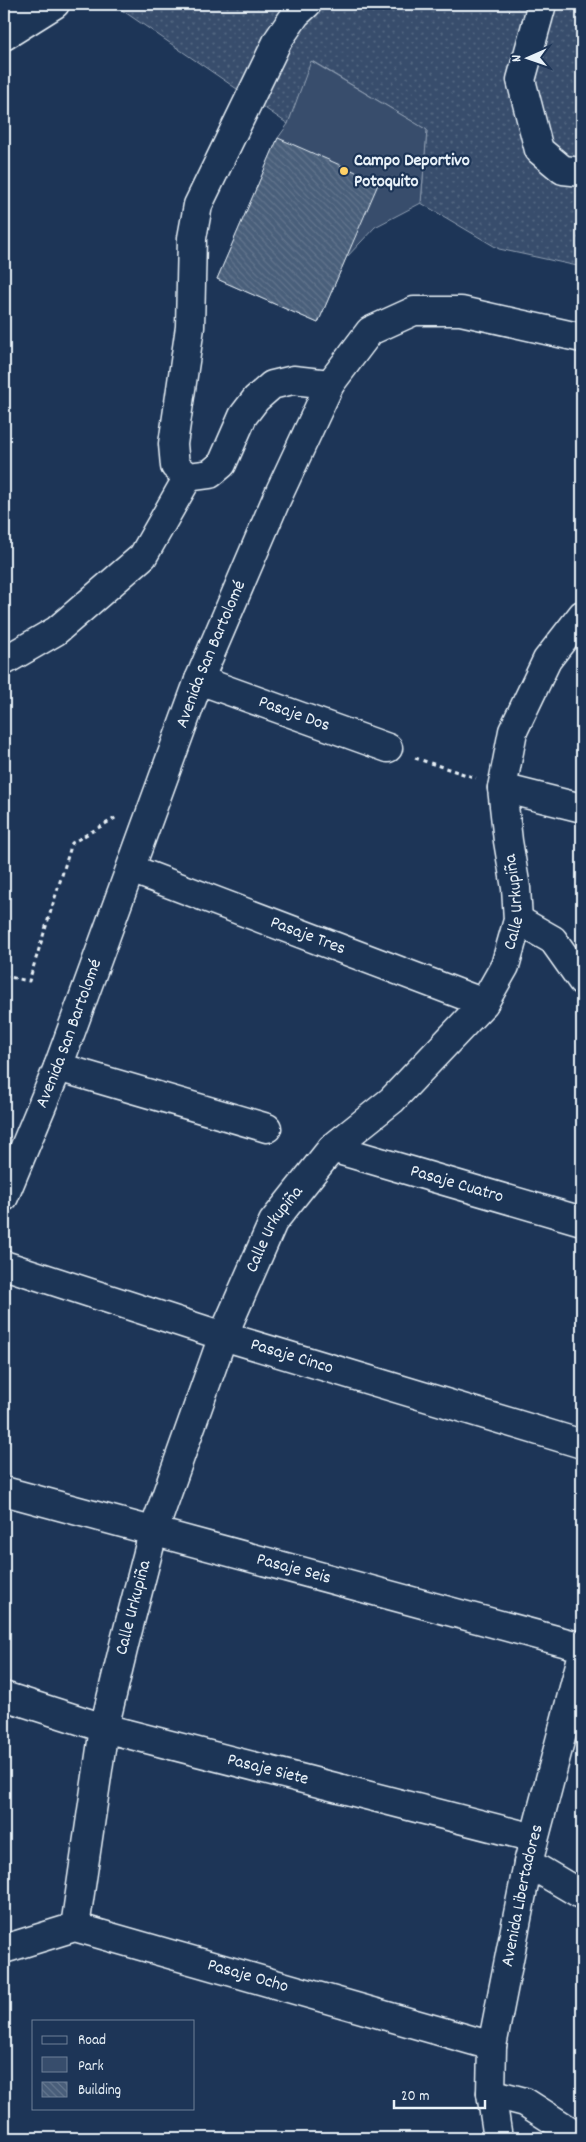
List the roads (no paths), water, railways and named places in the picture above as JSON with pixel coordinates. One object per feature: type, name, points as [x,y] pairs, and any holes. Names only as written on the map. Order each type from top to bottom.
[{"type":"street","points":[[4,11],[12,4]]},
{"type":"street","points":[[4,36],[55,4]]},
{"type":"street","points":[[307,4],[296,14],[278,40],[198,204],[192,238],[190,327],[173,444],[175,466],[188,476],[210,474],[222,464],[243,416],[256,399],[272,385],[293,380],[330,384]]},
{"type":"street","points":[[542,4],[521,80],[539,150],[563,170],[582,172]]},
{"type":"street","name":"Avenida San Bartolomé","points":[[4,1197],[58,1067],[199,680],[276,500],[330,384],[370,331],[414,311],[461,311],[582,338]]},
{"type":"street","points":[[4,661],[56,630],[143,556],[188,476]]},
{"type":"street","name":"Calle Urkupiña","points":[[75,1927],[104,1728],[153,1533],[223,1336],[274,1222],[332,1148],[392,1100],[484,1003],[505,966],[518,920],[516,888],[502,788],[513,731],[546,660],[582,615]]},
{"type":"street","name":"Pasaje Dos","points":[[199,680],[388,748]]},
{"type":"street","points":[[502,788],[582,808]]},
{"type":"street","name":"Pasaje Tres","points":[[131,869],[484,1003]]},
{"type":"street","points":[[518,920],[553,940],[582,981]]},
{"type":"street","points":[[58,1067],[267,1128]]},
{"type":"street","name":"Pasaje Cuatro","points":[[332,1148],[582,1221]]},
{"type":"street","name":"Pasaje Cinco","points":[[4,1265],[223,1336],[582,1444]]},
{"type":"street","name":"Pasaje Seis","points":[[4,1491],[153,1533],[582,1647]]},
{"type":"street","name":"Avenida Libertadores","points":[[498,2138],[491,2093],[492,2046],[531,1851],[561,1744],[582,1657]]},
{"type":"street","name":"Pasaje Siete","points":[[4,1696],[104,1728],[531,1851],[578,1890]]},
{"type":"street","points":[[4,1949],[75,1927]]},
{"type":"street","name":"Pasaje Ocho","points":[[75,1927],[492,2046]]},
{"type":"street","points":[[491,2093],[525,2102],[581,2138]]},
{"type":"place","name":"Campo Deportivo Potoquito","points":[[344,171]]}]
